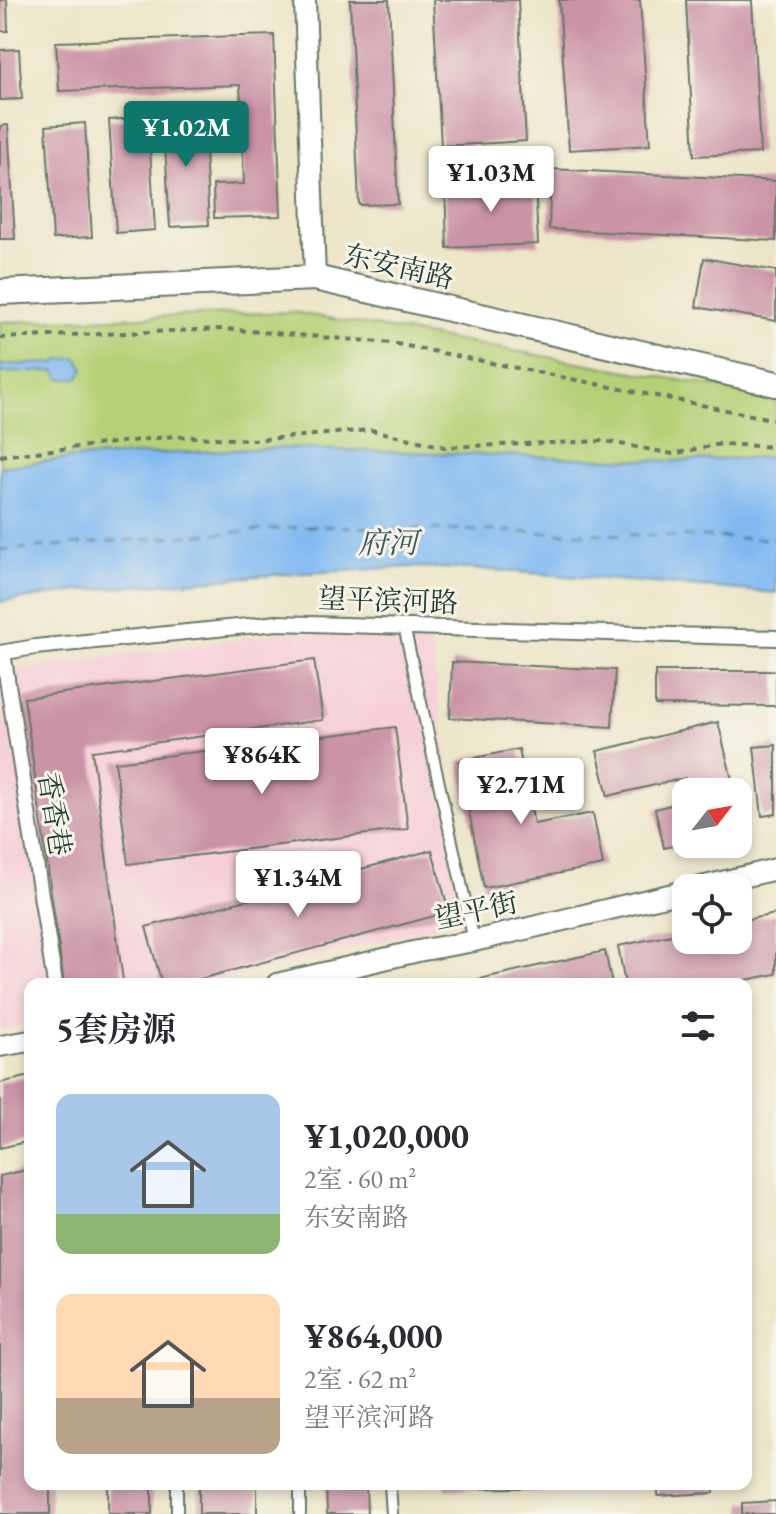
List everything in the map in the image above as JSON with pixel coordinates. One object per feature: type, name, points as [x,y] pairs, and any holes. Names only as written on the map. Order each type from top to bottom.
[{"type":"street","points":[[305,0],[315,278]]},
{"type":"street","name":"东安南路","points":[[0,292],[315,278],[776,384]]},
{"type":"street","name":"望平滨河路","points":[[2,653],[277,623],[776,638]]},
{"type":"street","name":"香香巷","points":[[2,653],[54,978]]},
{"type":"street","points":[[752,875],[776,869]]},
{"type":"street","name":"望平街","points":[[325,978],[418,951],[474,941],[672,894]]},
{"type":"street","points":[[0,1046],[24,1042]]},
{"type":"lane","points":[[404,626],[474,941]]},
{"type":"lane","points":[[177,1490],[177,1514]]},
{"type":"lane","points":[[300,1490],[300,1514]]},
{"type":"lane","points":[[390,1490],[392,1514]]},
{"type":"path","points":[[0,338],[224,329],[392,343],[776,420]]},
{"type":"path","points":[[0,456],[174,436],[254,440],[371,430],[445,447],[605,441],[673,454],[720,444],[776,447]]},
{"type":"shaded area","points":[[280,633],[430,636],[469,919],[230,978],[24,978],[24,1025],[0,1030],[0,671]]},
{"type":"green space","points":[[293,312],[776,397],[776,457],[673,461],[277,448],[73,458],[0,467],[0,322]]},
{"type":"water","points":[[77,358],[84,369],[78,378],[61,379],[55,371],[0,373],[0,365],[55,363],[61,359]]},
{"type":"water","name":"府河","points":[[277,448],[673,461],[776,457],[776,593],[492,570],[411,567],[87,590],[0,602],[0,467],[73,458]]},
{"type":"building","points":[[0,0],[7,0],[8,31],[0,31]]},
{"type":"building","points":[[350,0],[389,0],[398,204],[359,205]]},
{"type":"building","points":[[433,0],[518,0],[526,141],[441,146]]},
{"type":"building","points":[[559,0],[640,0],[650,145],[569,150]]},
{"type":"building","points":[[686,0],[752,0],[760,153],[694,156]]},
{"type":"building","points":[[274,35],[281,216],[214,218],[213,185],[244,184],[240,85],[59,91],[56,42]]},
{"type":"building","points":[[19,49],[22,99],[0,100],[0,50]]},
{"type":"building","points":[[203,112],[209,225],[170,227],[163,114]]},
{"type":"building","points":[[148,117],[155,230],[116,233],[109,120]]},
{"type":"building","points":[[85,123],[92,237],[53,239],[46,126]]},
{"type":"building","points":[[8,125],[15,239],[0,239],[0,126]]},
{"type":"building","points":[[551,169],[776,181],[776,241],[549,229]]},
{"type":"building","points":[[535,180],[538,244],[447,248],[445,184]]},
{"type":"building","points":[[704,258],[776,271],[776,321],[696,307]]},
{"type":"building","points":[[314,660],[323,720],[92,751],[123,978],[63,978],[24,698]]},
{"type":"building","points":[[452,662],[615,670],[612,727],[450,718]]},
{"type":"building","points":[[655,671],[776,671],[776,706],[655,705]]},
{"type":"building","points":[[718,722],[732,778],[672,778],[672,781],[608,796],[597,751]]},
{"type":"building","points":[[395,727],[408,829],[128,864],[115,762]]},
{"type":"building","points":[[776,745],[776,814],[762,816],[754,747]]},
{"type":"building","points":[[519,749],[534,824],[593,813],[603,865],[484,888],[459,761]]},
{"type":"building","points":[[672,805],[672,846],[664,848],[655,809]]},
{"type":"building","points":[[432,850],[449,912],[204,978],[160,978],[146,927]]},
{"type":"building","points":[[776,914],[776,974],[752,979],[624,978],[618,946],[672,935],[672,954],[752,954],[752,918]]},
{"type":"building","points":[[605,951],[611,978],[484,978]]},
{"type":"building","points":[[24,1077],[24,1142],[0,1148],[0,1083]]},
{"type":"building","points":[[24,1170],[24,1490],[50,1490],[50,1514],[0,1514],[0,1176]]},
{"type":"building","points":[[108,1490],[152,1490],[152,1514],[108,1514]]},
{"type":"building","points":[[199,1490],[257,1490],[257,1514],[199,1514]]},
{"type":"building","points":[[326,1490],[366,1490],[367,1514],[327,1514]]},
{"type":"building","points":[[658,1490],[714,1490],[714,1493],[658,1496]]},
{"type":"building","points":[[776,1501],[776,1514],[742,1514],[742,1503]]},
{"type":"ferry route","points":[[0,550],[318,526],[776,539]]}]
